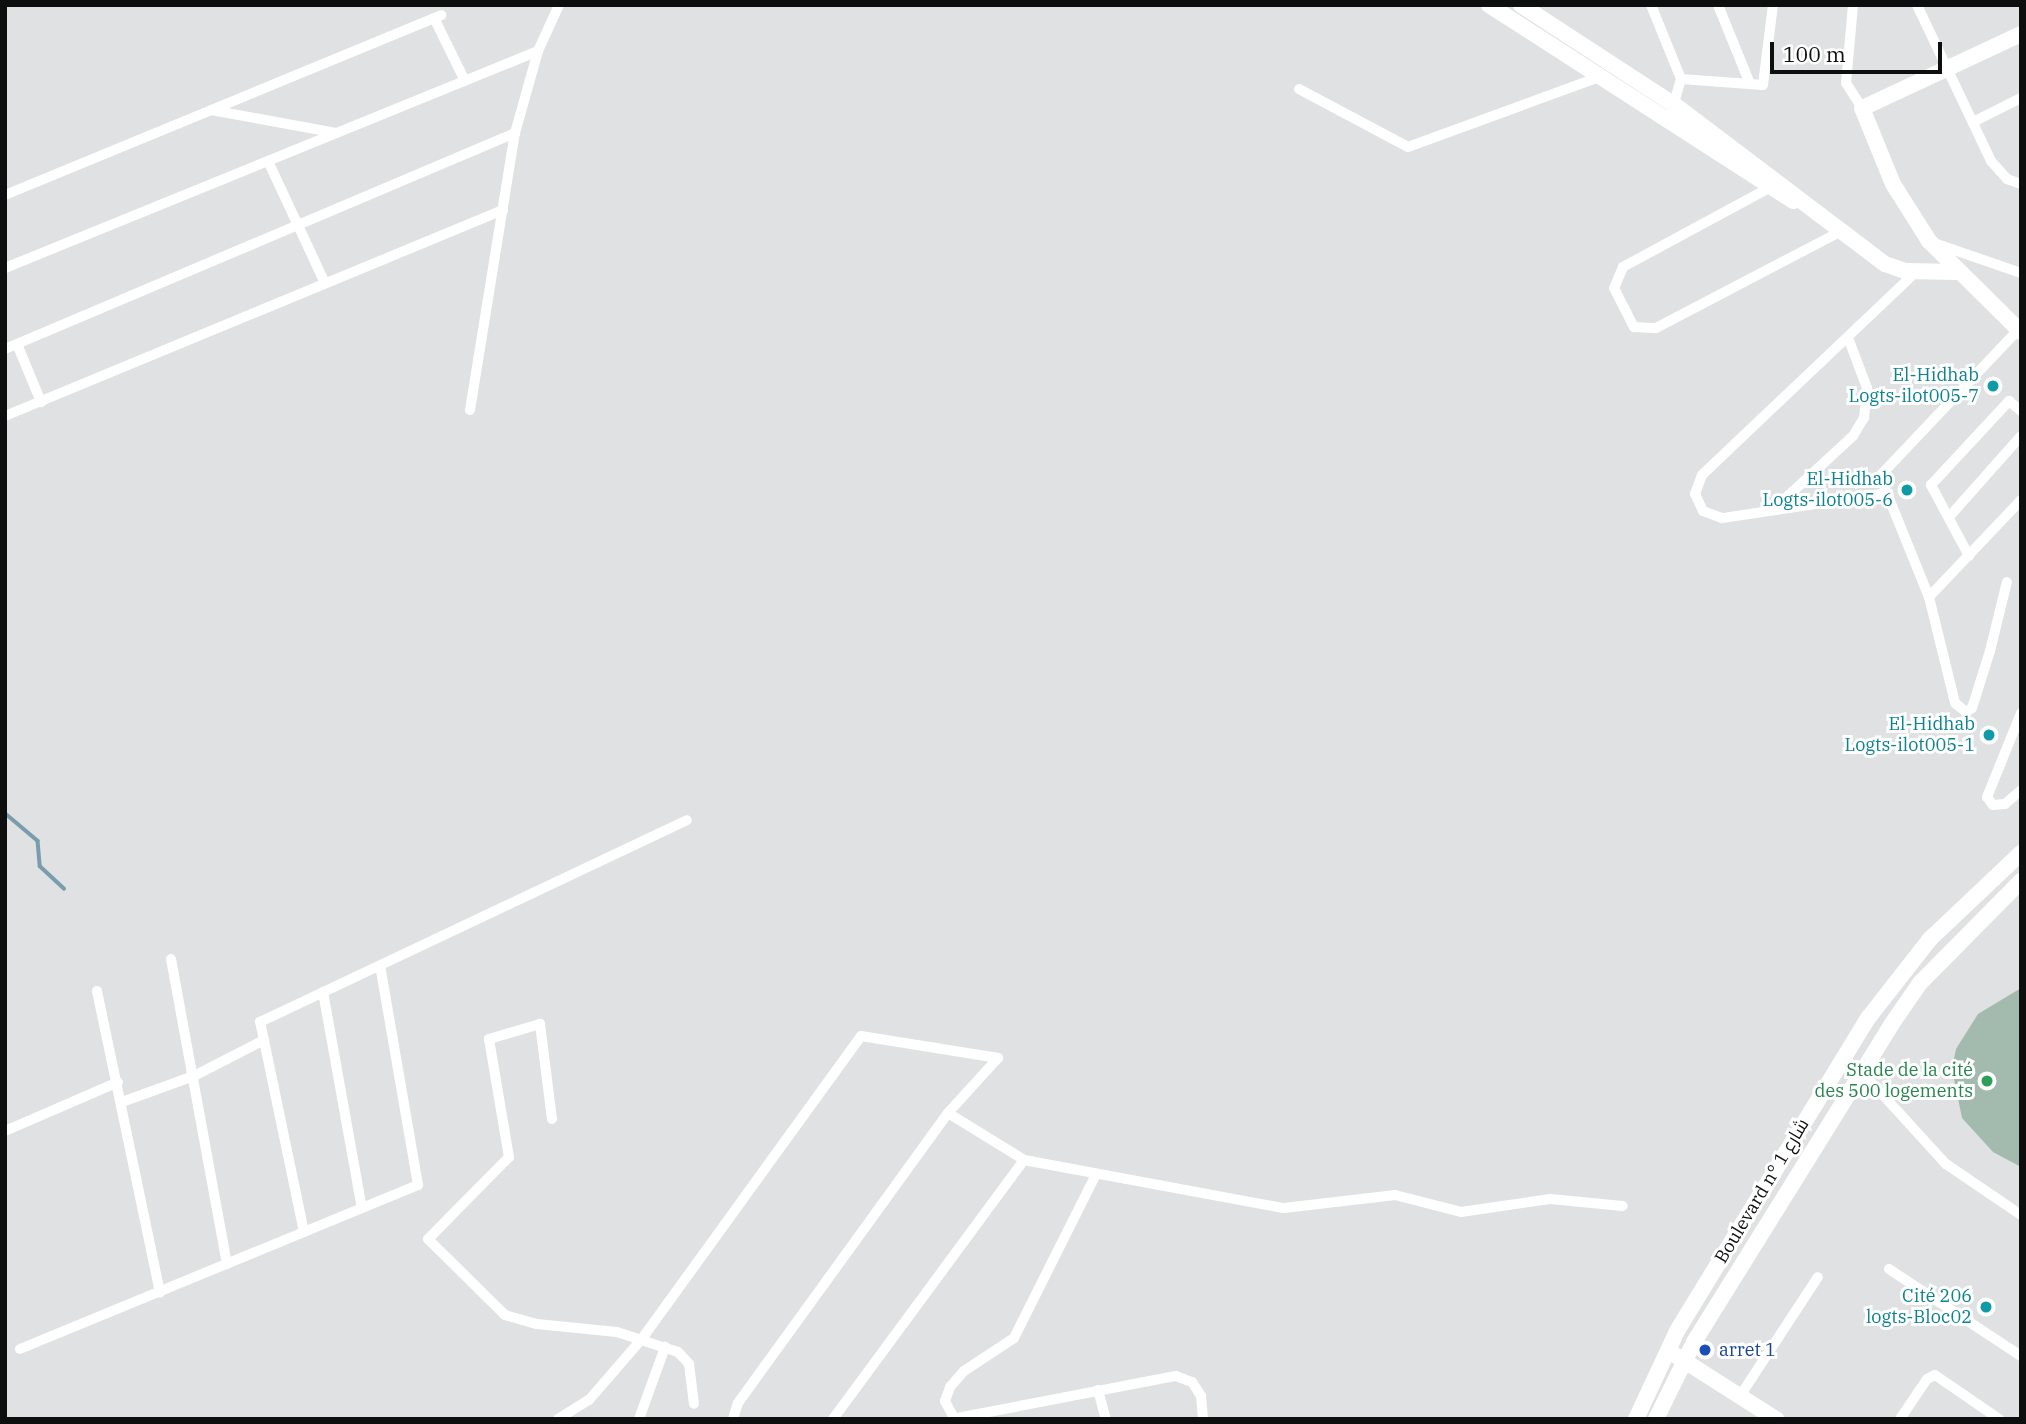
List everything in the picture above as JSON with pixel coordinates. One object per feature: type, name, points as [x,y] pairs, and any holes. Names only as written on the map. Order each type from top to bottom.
[{"type":"street","points":[[470,410],[515,133],[538,51],[559,5]]},
{"type":"street","points":[[1489,5],[1517,10],[1676,106],[1786,185],[1840,232],[1885,264],[1916,272],[1958,272]]},
{"type":"street","points":[[1651,5],[1681,79],[1676,106],[1668,123]]},
{"type":"street","points":[[1718,5],[1750,85]]},
{"type":"street","points":[[1681,79],[1763,85],[1773,5]]},
{"type":"street","points":[[1853,5],[1846,83],[1862,108],[1893,184],[1929,241],[2020,331],[1880,476],[1929,597],[1955,704],[1966,712],[1972,708],[1990,651],[2007,582]]},
{"type":"street","points":[[1917,5],[1991,161],[2007,179],[2021,184]]},
{"type":"street","points":[[1517,10],[1599,77],[1769,188],[1809,207]]},
{"type":"street","points":[[5,195],[437,17],[465,81]]},
{"type":"street","points":[[1862,108],[2021,34]]},
{"type":"street","points":[[5,268],[538,51]]},
{"type":"street","points":[[1299,89],[1408,147],[1599,77]]},
{"type":"street","points":[[1973,122],[2021,98]]},
{"type":"street","points":[[211,110],[336,133]]},
{"type":"street","points":[[5,349],[515,133]]},
{"type":"street","points":[[268,161],[325,284]]},
{"type":"street","points":[[1769,188],[1623,267],[1614,288],[1634,327],[1656,328],[1840,232]]},
{"type":"street","points":[[5,416],[503,210]]},
{"type":"street","points":[[1929,241],[2021,273]]},
{"type":"street","points":[[1888,493],[1715,517],[1699,506],[1695,487],[1702,475],[1849,340],[1916,272]]},
{"type":"street","points":[[1775,508],[1853,436],[1864,418],[1867,388],[1849,340]]},
{"type":"street","points":[[17,344],[40,402]]},
{"type":"street","points":[[1969,556],[1931,485],[2009,401],[2021,411]]},
{"type":"street","points":[[1948,517],[2021,436]]},
{"type":"street","points":[[1929,597],[2021,500]]},
{"type":"street","points":[[2021,713],[1987,797],[1993,805],[2005,804],[2021,790]]},
{"type":"street","points":[[304,1232],[260,1022],[687,820]]},
{"type":"street","name":"Boulevard n° شارع 1","points":[[1636,1419],[1668,1350],[1842,1058],[1899,974],[1930,939],[2021,853]]},
{"type":"street","name":"Boulevard n° شارع 1","points":[[1656,1419],[1684,1361],[1861,1071],[1920,983],[2021,881]]},
{"type":"street","points":[[171,959],[227,1264]]},
{"type":"street","points":[[20,1349],[418,1185],[380,965]]},
{"type":"street","points":[[96,991],[118,1082],[160,1292]]},
{"type":"street","points":[[323,992],[362,1208]]},
{"type":"street","points":[[552,1119],[540,1024],[489,1039],[509,1157],[428,1239],[505,1315],[537,1324],[617,1332],[678,1352],[689,1364],[694,1404]]},
{"type":"street","points":[[558,1419],[589,1399],[641,1340],[861,1035],[998,1058],[948,1113],[738,1403],[733,1419]]},
{"type":"street","points":[[122,1102],[194,1076],[264,1040]]},
{"type":"street","points":[[1842,1058],[1861,1071],[1946,1164],[2021,1215]]},
{"type":"street","points":[[5,1131],[118,1082]]},
{"type":"street","points":[[948,1113],[1024,1160],[1284,1208],[1395,1195],[1461,1212],[1550,1199],[1623,1206]]},
{"type":"street","points":[[833,1419],[1024,1160]]},
{"type":"street","points":[[1096,1174],[1014,1338],[964,1371],[950,1387],[945,1401],[953,1418],[1176,1376],[1192,1382],[1201,1396],[1203,1419]]},
{"type":"street","points":[[1889,1269],[2021,1356]]},
{"type":"street","points":[[1747,1406],[1818,1277]]},
{"type":"street","points":[[639,1419],[665,1347]]},
{"type":"street","points":[[1668,1350],[1747,1406],[1776,1419]]},
{"type":"street","points":[[1900,1419],[1927,1378],[1936,1374],[1999,1419]]},
{"type":"street","points":[[1098,1390],[1106,1419]]},
{"type":"street","points":[[1004,1419],[1009,1406]]},
{"type":"green space","name":"Stade de la cité des 500 logements","points":[[2021,988],[2021,1167],[1993,1152],[1962,1118],[1952,1069],[1956,1049],[1978,1014]]},
{"type":"waterway","points":[[5,813],[38,841],[40,866],[64,888]]},
{"type":"place","name":"El-Hidhab Logts-ilot005-7","points":[[1993,386]]},
{"type":"place","name":"El-Hidhab Logts-ilot005-6","points":[[1907,490]]},
{"type":"place","name":"El-Hidhab Logts-ilot005-1","points":[[1989,735]]},
{"type":"place","name":"Stade de la cité des 500 logements","points":[[1987,1081]]},
{"type":"place","name":"Cité 206 logts-Bloc02","points":[[1986,1307]]},
{"type":"place","name":"arret 1","points":[[1705,1350]]}]
